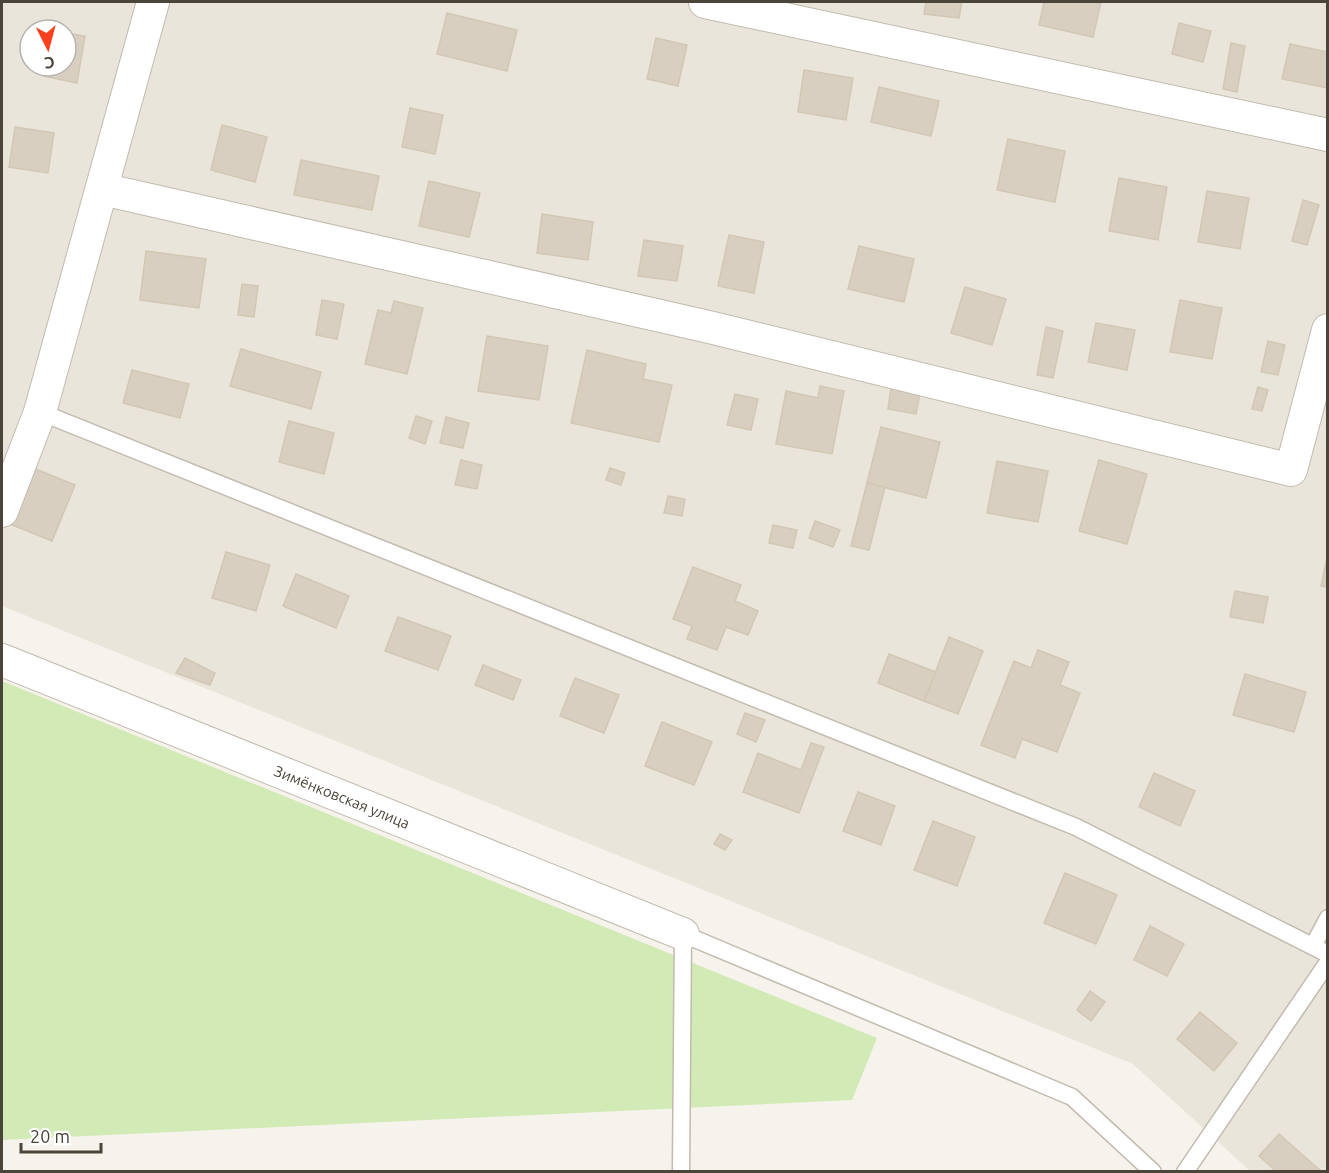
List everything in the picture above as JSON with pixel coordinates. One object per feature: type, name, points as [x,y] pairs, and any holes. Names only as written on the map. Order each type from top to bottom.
[{"type":"street","points":[[2,511],[40,412],[153,2]]},
{"type":"street","points":[[705,2],[1328,135]]},
{"type":"street","points":[[102,189],[709,327],[1291,470],[1328,330]]},
{"type":"street","name":"Зимёнковская улица","points":[[2,660],[682,934]]},
{"type":"lane","points":[[40,412],[1076,827],[1320,950],[1328,918]]},
{"type":"lane","points":[[681,1172],[682,934],[1072,1097],[1153,1172]]},
{"type":"lane","points":[[1185,1172],[1328,962]]},
{"type":"shaded area","points":[[2,2],[1327,2],[1327,1171],[1250,1171],[1133,1064],[2,606]]},
{"type":"green space","points":[[2,681],[877,1038],[852,1100],[2,1140]]},
{"type":"building","points":[[926,2],[962,2],[959,18],[924,14]]},
{"type":"building","points":[[1044,2],[1101,2],[1093,37],[1039,25]]},
{"type":"building","points":[[447,13],[517,30],[507,71],[437,54]]},
{"type":"building","points":[[1179,23],[1211,31],[1203,62],[1172,54]]},
{"type":"building","points":[[78,35],[85,36],[78,77]]},
{"type":"building","points":[[656,38],[687,45],[678,86],[647,79]]},
{"type":"building","points":[[1231,43],[1245,46],[1237,92],[1223,89]]},
{"type":"building","points":[[1290,44],[1328,52],[1328,88],[1282,79]]},
{"type":"building","points":[[804,70],[853,78],[846,120],[798,112]]},
{"type":"building","points":[[53,78],[78,78],[77,83]]},
{"type":"building","points":[[879,87],[939,101],[931,136],[871,122]]},
{"type":"building","points":[[410,108],[443,115],[435,154],[402,147]]},
{"type":"building","points":[[222,125],[267,137],[255,182],[211,170]]},
{"type":"building","points":[[15,127],[54,133],[48,173],[9,167]]},
{"type":"building","points":[[1008,139],[1065,151],[1055,202],[997,190]]},
{"type":"building","points":[[301,160],[379,176],[372,210],[294,195]]},
{"type":"building","points":[[1119,178],[1167,187],[1158,240],[1109,231]]},
{"type":"building","points":[[429,181],[480,193],[469,237],[419,226]]},
{"type":"building","points":[[1207,191],[1249,198],[1240,249],[1198,242]]},
{"type":"building","points":[[1303,200],[1319,205],[1307,245],[1292,241]]},
{"type":"building","points":[[542,214],[593,222],[588,260],[537,253]]},
{"type":"building","points":[[729,235],[764,242],[754,293],[718,286]]},
{"type":"building","points":[[644,240],[683,246],[677,281],[638,276]]},
{"type":"building","points":[[859,246],[914,259],[904,302],[848,289]]},
{"type":"building","points":[[146,251],[206,259],[199,308],[140,300]]},
{"type":"building","points":[[242,284],[258,286],[254,317],[238,315]]},
{"type":"building","points":[[965,287],[1006,299],[992,345],[951,333]]},
{"type":"building","points":[[322,300],[344,304],[337,339],[316,335]]},
{"type":"building","points":[[1180,300],[1222,308],[1212,359],[1170,352]]},
{"type":"building","points":[[394,301],[423,308],[407,374],[365,364],[378,310],[391,313]]},
{"type":"building","points":[[1096,323],[1135,330],[1127,370],[1088,362]]},
{"type":"building","points":[[1046,327],[1063,331],[1053,378],[1037,375]]},
{"type":"building","points":[[487,336],[548,346],[539,400],[478,391]]},
{"type":"building","points":[[1268,341],[1285,345],[1278,375],[1261,372]]},
{"type":"building","points":[[241,349],[321,372],[311,409],[230,386]]},
{"type":"building","points":[[587,350],[646,364],[643,379],[672,385],[659,442],[571,423]]},
{"type":"building","points":[[132,370],[189,384],[180,418],[123,403]]},
{"type":"building","points":[[820,386],[844,391],[832,454],[776,444],[786,391],[818,398]]},
{"type":"building","points":[[1258,387],[1268,390],[1262,411],[1252,409]]},
{"type":"building","points":[[891,388],[920,393],[916,414],[888,409]]},
{"type":"building","points":[[735,394],[758,399],[751,430],[727,425]]},
{"type":"building","points":[[416,416],[432,421],[425,444],[409,438]]},
{"type":"building","points":[[446,417],[469,423],[463,448],[440,443]]},
{"type":"building","points":[[289,421],[334,433],[324,474],[279,462]]},
{"type":"building","points":[[881,427],[940,442],[926,498],[867,483]]},
{"type":"building","points":[[461,460],[482,465],[477,489],[455,485]]},
{"type":"building","points":[[1099,460],[1147,474],[1127,544],[1079,531]]},
{"type":"building","points":[[997,461],[1048,471],[1038,522],[987,513]]},
{"type":"building","points":[[33,468],[75,485],[52,541],[10,524]]},
{"type":"building","points":[[610,468],[625,473],[621,485],[606,480]]},
{"type":"building","points":[[867,483],[885,487],[869,550],[851,546]]},
{"type":"building","points":[[668,496],[685,499],[682,516],[664,513]]},
{"type":"building","points":[[815,521],[840,530],[833,547],[809,538]]},
{"type":"building","points":[[773,525],[797,530],[793,548],[769,543]]},
{"type":"building","points":[[226,552],[270,565],[256,611],[212,598]]},
{"type":"building","points":[[1328,553],[1328,587],[1321,586]]},
{"type":"building","points":[[693,567],[741,585],[735,601],[758,611],[748,635],[726,627],[717,650],[687,639],[692,626],[673,619]]},
{"type":"building","points":[[296,574],[349,596],[336,628],[283,606]]},
{"type":"building","points":[[1235,591],[1268,597],[1263,623],[1230,617]]},
{"type":"building","points":[[398,617],[451,636],[438,670],[385,651]]},
{"type":"building","points":[[949,637],[983,651],[958,714],[924,701]]},
{"type":"building","points":[[1038,650],[1069,662],[1060,685],[1080,693],[1057,752],[1022,739],[1015,758],[981,745],[1014,661],[1031,668]]},
{"type":"building","points":[[889,654],[936,672],[924,701],[878,683]]},
{"type":"building","points":[[185,658],[215,673],[210,685],[176,673]]},
{"type":"building","points":[[483,665],[521,680],[513,700],[475,685]]},
{"type":"building","points":[[1245,674],[1306,692],[1294,732],[1233,715]]},
{"type":"building","points":[[575,678],[619,695],[604,733],[560,716]]},
{"type":"building","points":[[745,713],[765,720],[756,742],[737,734]]},
{"type":"building","points":[[662,722],[712,742],[694,785],[645,766]]},
{"type":"building","points":[[811,743],[824,747],[799,813],[743,792],[758,753],[801,770]]},
{"type":"building","points":[[1154,773],[1195,791],[1180,826],[1139,807]]},
{"type":"building","points":[[858,792],[895,806],[881,845],[843,831]]},
{"type":"building","points":[[933,821],[975,837],[957,886],[914,870]]},
{"type":"building","points":[[720,834],[732,840],[725,850],[714,844]]},
{"type":"building","points":[[1065,873],[1117,895],[1096,944],[1044,923]]},
{"type":"building","points":[[1150,926],[1184,944],[1167,976],[1134,960]]},
{"type":"building","points":[[1090,991],[1105,1002],[1091,1021],[1077,1010]]},
{"type":"building","points":[[1200,1012],[1237,1043],[1214,1071],[1177,1039]]},
{"type":"building","points":[[1279,1134],[1322,1172],[1277,1172],[1259,1156]]}]
